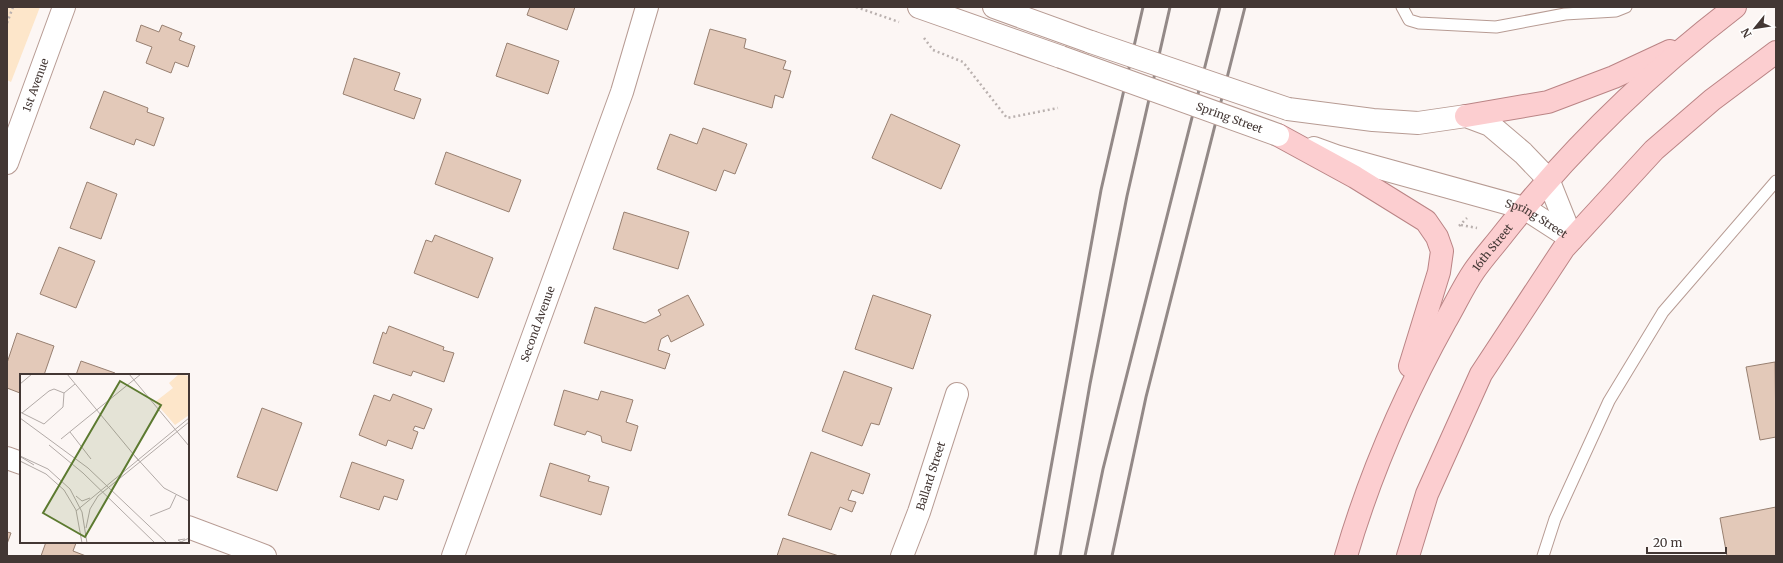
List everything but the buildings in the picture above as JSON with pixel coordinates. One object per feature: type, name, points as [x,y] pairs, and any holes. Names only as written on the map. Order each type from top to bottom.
[{"type":"main road","name":"1st Avenue","points":[[7,163],[64,7]]},
{"type":"main road","name":"Second Avenue","points":[[453,556],[622,92],[647,7]]},
{"type":"main road","name":"Second Avenue","points":[[622,92],[662,7]]},
{"type":"main road","name":"Spring Street","points":[[919,7],[1336,156],[1524,208],[1572,239]]},
{"type":"main road","name":"Spring Street","points":[[994,7],[1047,27],[1288,109],[1373,120],[1418,123],[1466,116],[1490,124],[1523,153],[1548,179],[1572,239]]},
{"type":"main road","name":"16th Street","points":[[1346,556],[1356,522],[1389,434],[1429,351],[1474,271],[1548,179],[1616,108],[1689,42],[1735,7]]},
{"type":"main road","points":[[1466,116],[1548,102],[1614,77],[1689,42]]},
{"type":"main road","points":[[1408,556],[1427,494],[1481,374],[1564,248],[1654,150],[1712,100],[1776,52]]},
{"type":"main road","points":[[1278,135],[1355,178],[1426,221],[1436,237],[1442,251],[1439,272],[1389,434]]},
{"type":"main road","name":"Ballard Street","points":[[902,556],[920,512],[956,394]]},
{"type":"main road","points":[[7,458],[20,463]]},
{"type":"main road","points":[[189,527],[266,556]]},
{"type":"lane","points":[[1402,7],[1409,20],[1419,23],[1496,27],[1565,14],[1616,11],[1626,7]]},
{"type":"lane","points":[[1543,556],[1554,519],[1608,402],[1662,312],[1776,181]]},
{"type":"path","points":[[7,23],[13,7]]},
{"type":"path","points":[[924,38],[933,50],[963,62],[1007,118],[1058,108]]},
{"type":"path","points":[[1469,215],[1462,225],[1479,228]]},
{"type":"shaded area","points":[[7,7],[40,7],[11,82],[7,80]]},
{"type":"railway","points":[[1035,556],[1101,190],[1143,7]]},
{"type":"railway","points":[[1060,556],[1090,384],[1127,196],[1170,7]]},
{"type":"railway","points":[[1085,556],[1103,469],[1220,7]]},
{"type":"railway","points":[[1112,556],[1146,397],[1245,7]]}]
